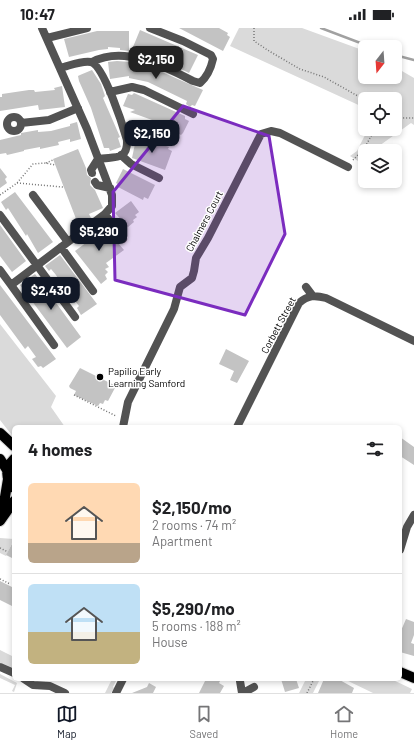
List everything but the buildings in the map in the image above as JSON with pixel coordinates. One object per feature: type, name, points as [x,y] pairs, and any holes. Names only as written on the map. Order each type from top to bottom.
[{"type":"main road","points":[[0,433],[12,444]]},
{"type":"main road","points":[[0,460],[12,484]]},
{"type":"main road","points":[[0,512],[5,497],[8,475],[12,464]]},
{"type":"main road","points":[[0,522],[12,504]]},
{"type":"main road","points":[[402,673],[414,678]]},
{"type":"street","points":[[11,284],[105,214],[112,206],[112,195],[110,188],[78,108],[42,28]]},
{"type":"street","points":[[47,38],[87,28]]},
{"type":"street","points":[[60,68],[85,62],[92,62],[100,58],[140,57],[193,81],[200,83],[205,79],[212,65],[213,59],[211,55],[183,41],[150,28]]},
{"type":"street","points":[[92,62],[97,66],[110,92],[124,130],[127,148],[124,154],[116,158],[98,159]]},
{"type":"street","points":[[110,92],[132,87],[145,90],[193,114]]},
{"type":"street","points":[[21,123],[49,120],[78,108]]},
{"type":"street","points":[[124,130],[131,130],[168,141]]},
{"type":"street","name":"Chalmers Court","points":[[123,425],[128,402],[174,309],[180,287],[192,278],[196,258],[208,238],[261,134],[266,131],[275,131],[348,167]]},
{"type":"street","points":[[121,155],[131,164],[158,178]]},
{"type":"street","points":[[92,173],[91,170],[98,159]]},
{"type":"street","points":[[95,182],[96,185],[110,188]]},
{"type":"street","points":[[33,195],[68,242]]},
{"type":"street","points":[[105,214],[124,238]]},
{"type":"street","points":[[0,215],[75,317]]},
{"type":"street","points":[[61,247],[93,290]]},
{"type":"street","points":[[0,270],[54,345]]},
{"type":"street","points":[[306,287],[312,295]]},
{"type":"street","name":"Corbett Street","points":[[238,425],[299,303],[312,295],[326,298],[414,341]]},
{"type":"street","points":[[402,543],[407,527],[414,515]]},
{"type":"street","points":[[0,667],[12,672]]},
{"type":"street","points":[[27,681],[33,685],[50,686],[65,693]]},
{"type":"street","points":[[116,693],[122,681]]},
{"type":"street","points":[[240,681],[243,693],[254,687]]},
{"type":"path","points":[[254,28],[254,41],[269,51],[300,69],[324,77],[358,96]]},
{"type":"path","points":[[402,117],[414,118]]},
{"type":"path","points":[[348,167],[364,149],[371,136]]},
{"type":"path","points":[[46,163],[53,160]]},
{"type":"path","points":[[0,195],[18,183],[33,164],[46,163],[56,165]]},
{"type":"path","points":[[18,183],[63,187]]},
{"type":"path","points":[[74,395],[116,416]]},
{"type":"path","points":[[0,548],[8,552]]},
{"type":"path","points":[[0,579],[10,584]]},
{"type":"path","points":[[307,693],[313,681]]},
{"type":"highlighted area","points":[[183,106],[269,136],[285,234],[245,315],[115,280],[113,192]]},
{"type":"shaded area","points":[[239,28],[302,28],[358,48],[358,84],[402,84],[402,71],[414,78],[414,125],[411,123],[402,129],[402,92],[358,92],[358,105],[230,46]]},
{"type":"shaded area","points":[[364,136],[393,136],[382,144],[360,144]]},
{"type":"shaded area","points":[[358,149],[358,161],[350,156]]},
{"type":"shaded area","points":[[0,324],[56,396],[51,407],[64,425],[12,425],[12,435],[0,420]]},
{"type":"shaded area","points":[[0,538],[12,539],[12,543],[6,556],[0,553]]},
{"type":"shaded area","points":[[0,650],[12,656],[12,667],[0,663]]},
{"type":"shaded area","points":[[0,674],[17,683],[14,692],[12,691],[15,685],[0,678]]},
{"type":"shaded area","points":[[111,681],[116,681],[111,693],[105,693]]},
{"type":"shaded area","points":[[305,681],[319,681],[313,693],[299,693]]},
{"type":"shaded area","points":[[348,681],[395,681],[412,689],[410,693],[373,693]]},
{"type":"waterway","points":[[321,28],[358,42]]},
{"type":"waterway","points":[[402,57],[414,60]]},
{"type":"place","name":"Papilio Early Learning Samford","points":[[100,377]]}]
